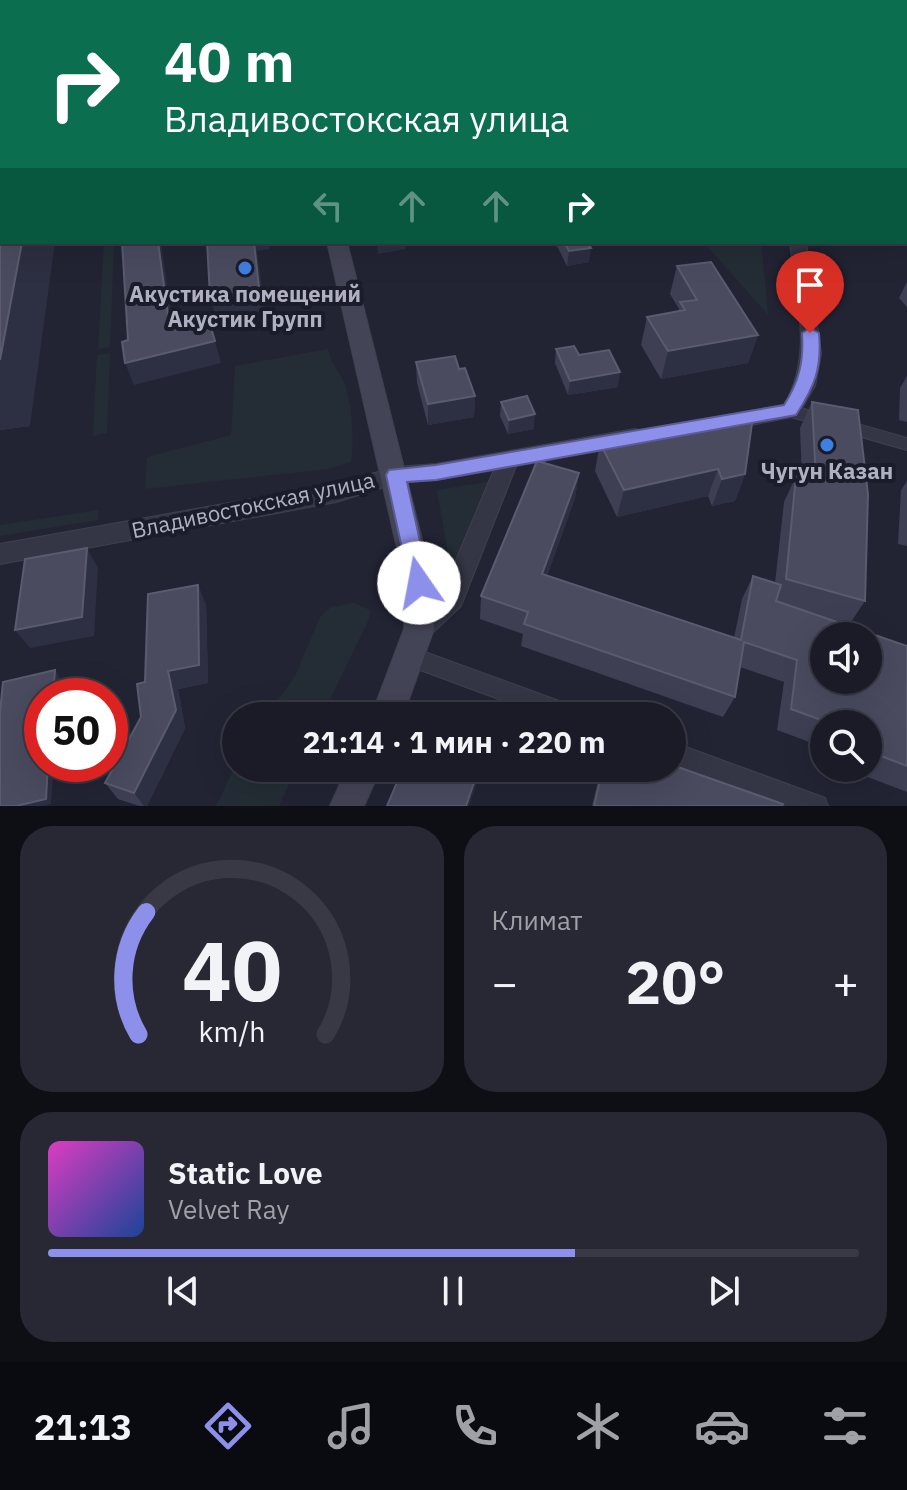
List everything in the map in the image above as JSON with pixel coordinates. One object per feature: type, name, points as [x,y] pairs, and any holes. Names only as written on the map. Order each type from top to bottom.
[{"type":"main road","points":[[338,244],[396,475],[419,583],[419,629],[393,702]]},
{"type":"main road","points":[[347,806],[358,782]]},
{"type":"street","points":[[790,411],[805,386],[812,354],[798,244]]},
{"type":"street","points":[[711,424],[790,411],[907,444]]},
{"type":"street","name":"Владивостокская улица","points":[[0,554],[336,493],[396,475],[436,472],[649,434]]},
{"type":"street","points":[[419,629],[452,598],[508,458]]},
{"type":"street","points":[[411,657],[535,702]]},
{"type":"street","points":[[686,758],[817,806]]},
{"type":"shaded area","points":[[104,244],[114,244],[110,347],[98,349]]},
{"type":"shaded area","points":[[761,244],[768,315],[707,246]]},
{"type":"shaded area","points":[[328,349],[348,396],[353,431],[351,462],[328,469],[145,489],[147,457],[231,435],[235,366]]},
{"type":"shaded area","points":[[110,353],[107,433],[93,436],[97,355]]},
{"type":"shaded area","points":[[498,480],[452,577],[437,490]]},
{"type":"shaded area","points":[[99,510],[98,520],[0,536],[0,525]]},
{"type":"shaded area","points":[[354,603],[370,610],[369,619],[329,702],[275,702],[295,676],[320,617],[331,607]]},
{"type":"shaded area","points":[[227,782],[290,782],[279,806],[216,806]]},
{"type":"building","points":[[0,244],[22,244],[0,360]]},
{"type":"building","points":[[122,244],[158,244],[170,330],[209,321],[215,341],[125,363],[122,342],[128,340]]},
{"type":"building","points":[[207,244],[254,244],[259,288],[210,296]]},
{"type":"building","points":[[565,244],[588,244],[591,248],[569,251]]},
{"type":"building","points":[[711,262],[758,335],[668,351],[647,317],[685,310],[680,302],[697,300],[677,266]]},
{"type":"building","points":[[574,346],[579,355],[609,350],[620,372],[570,381],[556,349]]},
{"type":"building","points":[[455,356],[459,369],[465,368],[475,396],[428,404],[416,362]]},
{"type":"building","points":[[527,396],[535,414],[509,420],[501,402]]},
{"type":"building","points":[[812,402],[858,410],[868,494],[865,601],[786,579],[796,476],[816,481]]},
{"type":"building","points":[[753,416],[745,474],[722,479],[718,469],[624,490],[600,443],[691,424]]},
{"type":"building","points":[[537,461],[579,473],[542,574],[741,640],[753,576],[781,585],[776,601],[837,622],[810,622],[810,694],[882,694],[882,637],[907,646],[907,766],[882,756],[882,710],[810,710],[810,716],[791,709],[797,660],[744,642],[735,697],[524,624],[528,612],[481,596]]},
{"type":"building","points":[[87,548],[82,617],[15,630],[25,559]]},
{"type":"building","points":[[198,585],[199,665],[168,671],[176,710],[134,793],[105,783],[128,782],[128,741],[141,717],[137,684],[145,682],[148,594]]},
{"type":"building","points":[[55,670],[54,678],[24,678],[24,782],[47,782],[46,799],[16,806],[0,806],[3,682]]},
{"type":"building","points":[[686,770],[783,804],[782,806],[594,806],[600,782],[686,782]]},
{"type":"building","points":[[397,782],[474,782],[466,806],[387,806]]},
{"type":"place","name":"Акустика помещений Акустик Групп","points":[[245,268]]},
{"type":"place","name":"Чугун Казан","points":[[827,445]]},
{"type":"route","points":[[419,583],[396,475],[436,472],[790,411],[805,386],[812,354],[810,333]]}]
